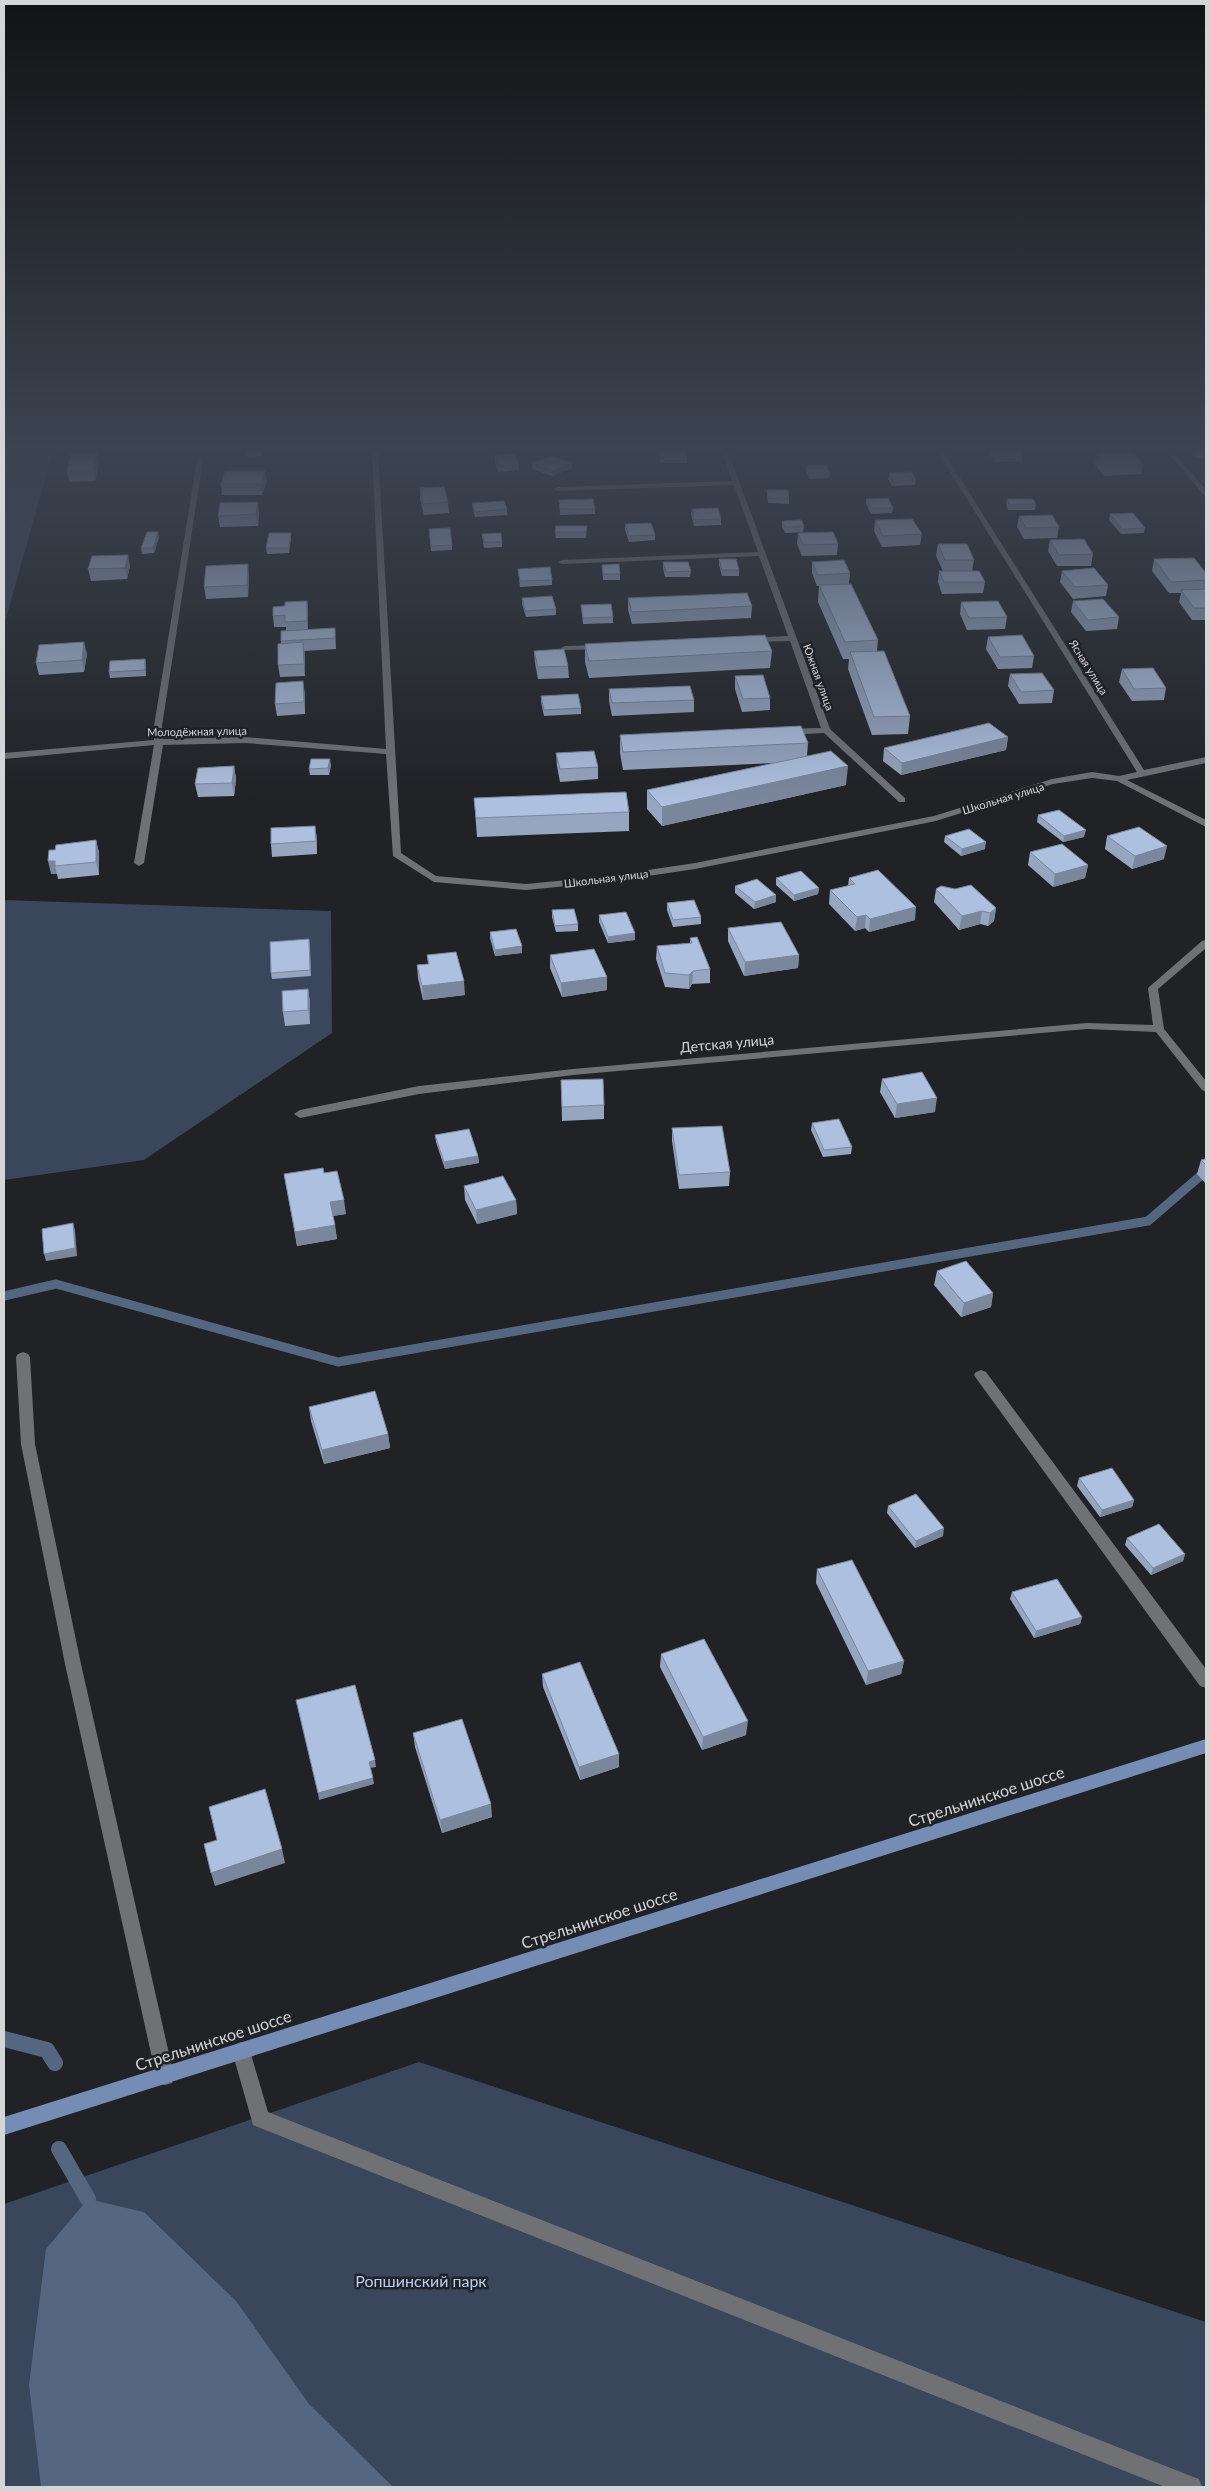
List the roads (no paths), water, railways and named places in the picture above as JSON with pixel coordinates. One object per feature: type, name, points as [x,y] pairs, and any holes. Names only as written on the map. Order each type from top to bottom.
[{"type":"main road","name":"Стрельнинское шоссе","points":[[4,2126],[1206,1746]]},
{"type":"street","points":[[139,863],[159,742],[158,726],[183,567]]},
{"type":"street","name":"Школьная улица","points":[[381,567],[396,854],[434,880],[526,887],[608,879],[695,866],[936,818],[1052,782],[1092,775],[1119,779],[1206,824]]},
{"type":"street","name":"Южная улица","points":[[768,567],[826,730],[902,800]]},
{"type":"street","name":"Ясная улица","points":[[1013,567],[1142,773]]},
{"type":"street","points":[[743,641],[793,638]]},
{"type":"street","points":[[565,648],[605,647]]},
{"type":"street","points":[[776,732],[826,730]]},
{"type":"street","name":"Молодёжная улица","points":[[4,756],[159,742],[245,740],[391,752]]},
{"type":"street","points":[[1119,779],[1206,760]]},
{"type":"street","points":[[1206,943],[1153,988],[1159,1029],[1206,1088]]},
{"type":"street","name":"Детская улица","points":[[300,1114],[418,1090],[573,1072],[1087,1026],[1159,1029]]},
{"type":"street","points":[[23,1357],[28,1444],[73,1664],[165,2076]]},
{"type":"street","points":[[981,1375],[1206,1681]]},
{"type":"street","points":[[240,2051],[260,2118],[1190,2487]]},
{"type":"waterway","points":[[4,1296],[56,1284],[338,1362],[1148,1221],[1206,1171]]},
{"type":"waterway","points":[[4,2039],[47,2050],[55,2063]]},
{"type":"waterway","points":[[59,2149],[88,2199]]},
{"type":"park label","name":"Ропшинский парк","points":[[421,2280]]}]
